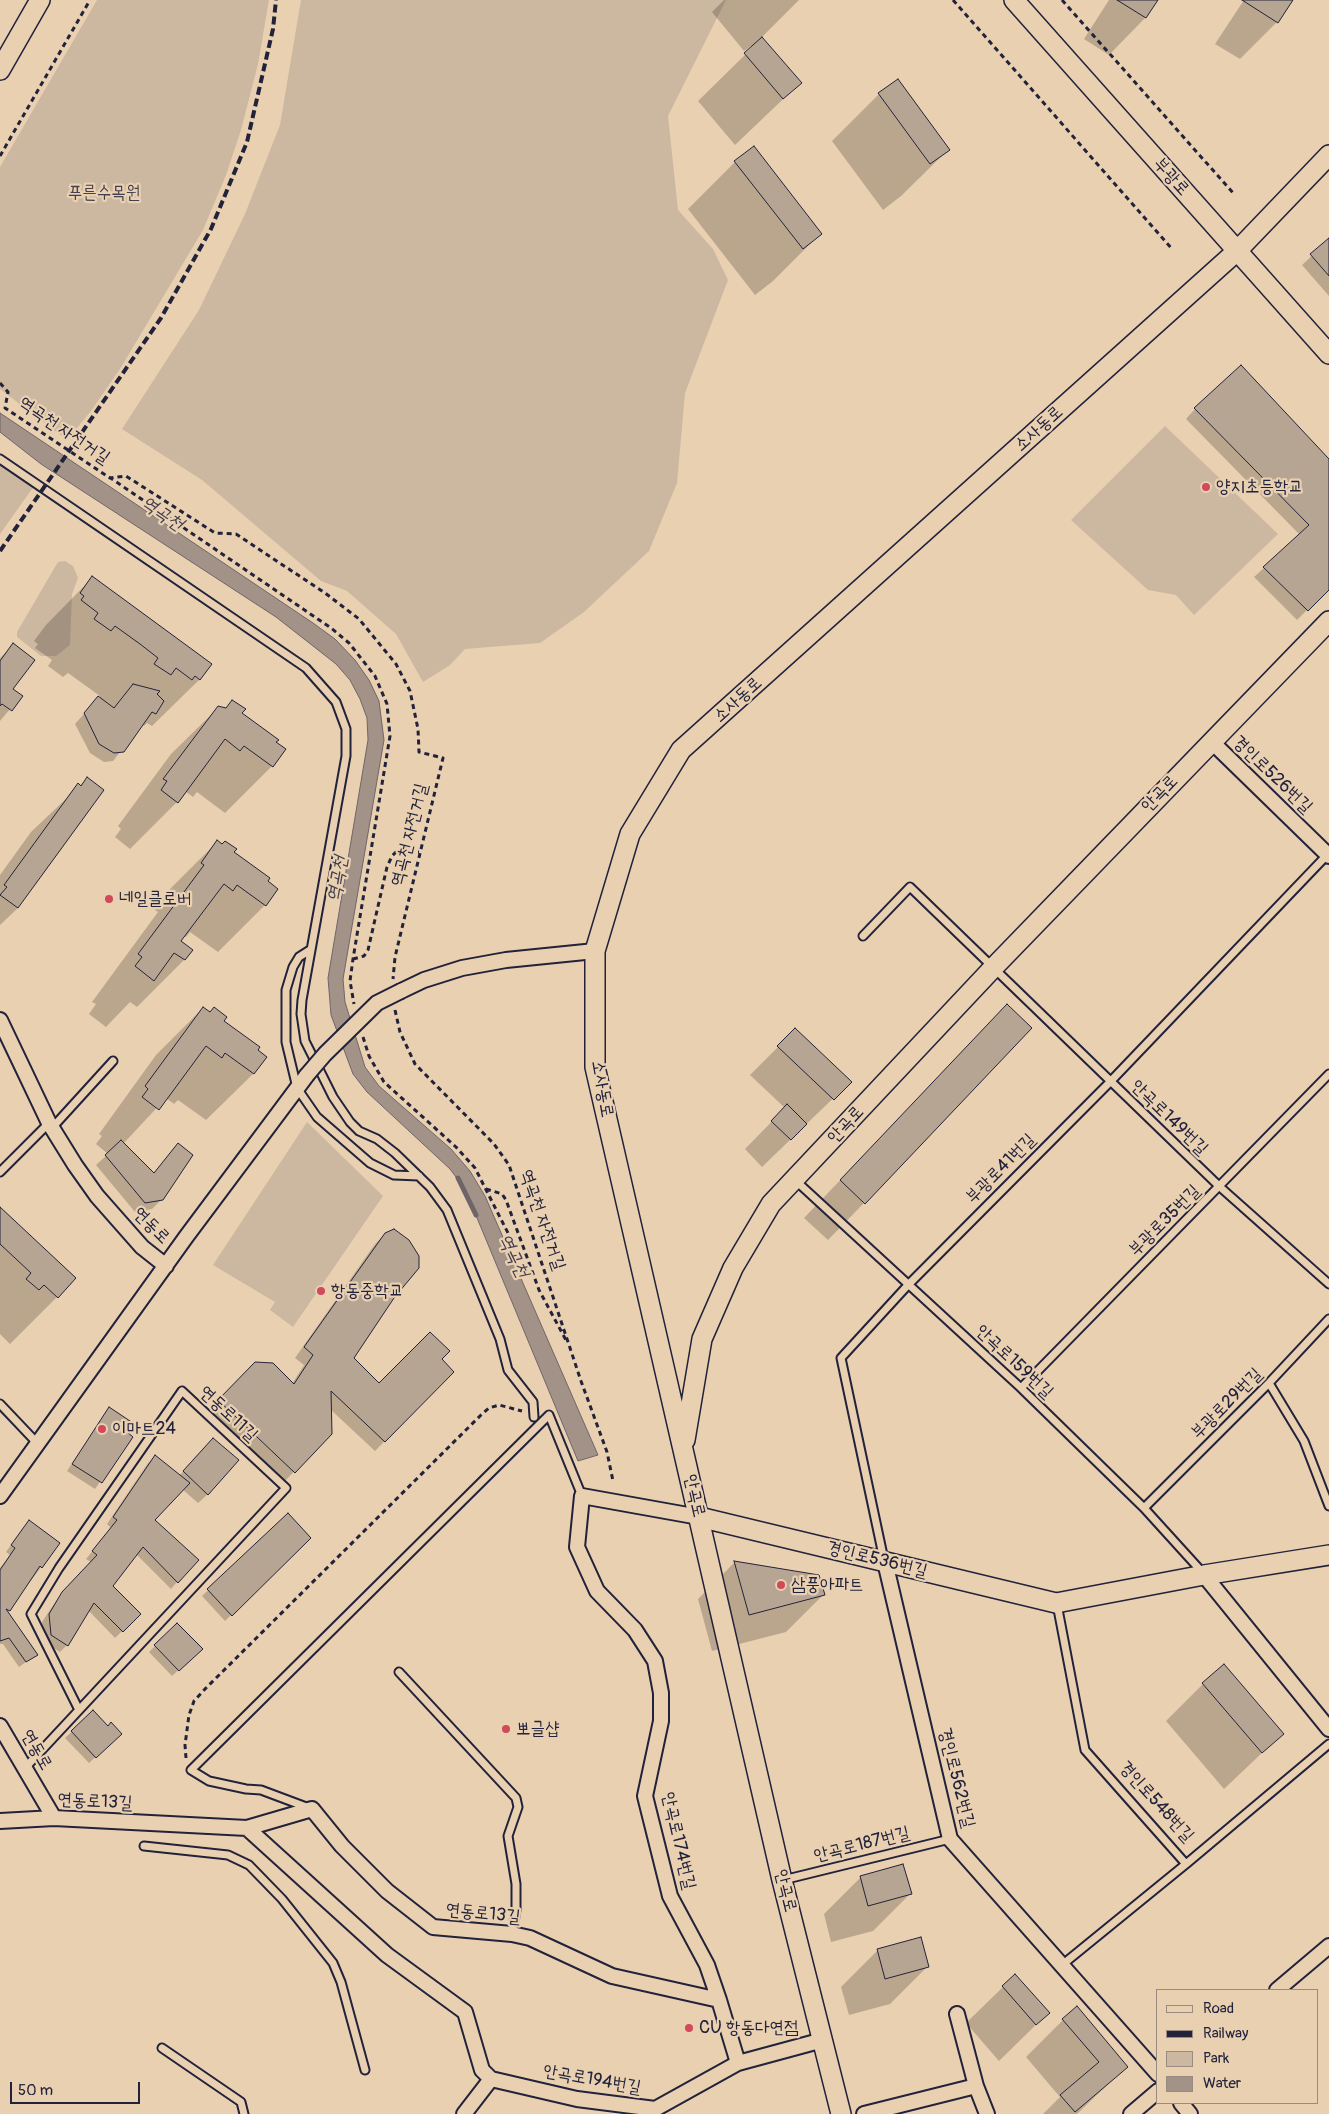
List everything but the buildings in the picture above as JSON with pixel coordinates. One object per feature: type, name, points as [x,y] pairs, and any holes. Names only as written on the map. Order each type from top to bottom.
[{"type":"street","name":"부광로","points":[[1014,0],[1329,354]]},
{"type":"street","points":[[0,70],[36,1]]},
{"type":"street","name":"소사동로","points":[[683,1449],[595,1067],[595,951],[630,834],[681,750],[1237,251],[1329,155]]},
{"type":"street","name":"안곡로","points":[[841,2114],[782,1880],[683,1449],[702,1339],[733,1268],[771,1204],[993,968],[1210,741],[1329,620]]},
{"type":"street","name":"경인로526번길","points":[[1210,741],[1329,854]]},
{"type":"street","points":[[166,1266],[307,1075],[325,1054],[397,986],[462,968],[506,960],[595,951]]},
{"type":"street","name":"연동로","points":[[0,1020],[22,1071],[51,1126],[97,1196],[142,1247],[166,1266],[0,1496]]},
{"type":"street","points":[[582,1496],[698,1517]]},
{"type":"street","name":"안곡로174번길","points":[[582,1496],[577,1547],[596,1591],[635,1630],[655,1661],[660,1693],[661,1721],[644,1796],[670,1896],[707,1965],[719,2000]]},
{"type":"street","name":"경인로536번길","points":[[698,1517],[1056,1603],[1204,1575],[1329,1555]]},
{"type":"street","name":"경인로562번길","points":[[885,1562],[950,1839],[1156,2072]]},
{"type":"street","points":[[1204,1575],[1329,1729]]},
{"type":"street","name":"연동로","points":[[0,1726],[54,1818]]},
{"type":"street","name":"연동로13길","points":[[0,1821],[54,1818],[247,1828],[312,1809],[342,1846],[387,1891],[433,1927],[512,1934],[530,1938],[612,1976],[719,2000]]},
{"type":"street","points":[[247,1828],[387,1955],[465,2012],[482,2070],[491,2078],[464,2114]]},
{"type":"street","points":[[1278,1989],[1329,1946]]},
{"type":"street","points":[[719,2000],[738,2063]]},
{"type":"street","points":[[957,2014],[976,2086],[987,2114]]},
{"type":"street","name":"안곡로194번길","points":[[491,2078],[577,2099],[654,2110],[738,2063],[823,2040]]},
{"type":"street","points":[[864,2114],[976,2086]]},
{"type":"street","points":[[1131,2114],[1156,2093]]},
{"type":"street","points":[[1182,2104],[1190,2114]]},
{"type":"lane","points":[[0,460],[306,668],[336,702],[346,729],[346,756],[310,950],[301,1014],[305,1041],[333,1097],[350,1122],[359,1131],[385,1144],[439,1198],[453,1220],[500,1339],[508,1370],[533,1402],[534,1417]]},
{"type":"lane","name":"부광로41번길","points":[[885,1562],[841,1358],[908,1285],[1110,1082],[1329,854]]},
{"type":"lane","points":[[863,936],[910,887],[993,968]]},
{"type":"lane","points":[[310,950],[299,957],[293,967],[286,990],[286,1042],[297,1088],[317,1117],[370,1163],[394,1175],[418,1176]]},
{"type":"lane","name":"안곡로149번길","points":[[993,968],[1220,1187],[1329,1284]]},
{"type":"lane","points":[[0,1172],[51,1126],[113,1061]]},
{"type":"lane","name":"부광로35번길","points":[[1022,1388],[1329,1074]]},
{"type":"lane","name":"안곡로159번길","points":[[794,1180],[1022,1388],[1144,1508],[1204,1575]]},
{"type":"lane","name":"부광로29번길","points":[[1144,1508],[1269,1383],[1329,1319]]},
{"type":"lane","points":[[1269,1383],[1304,1441],[1329,1506]]},
{"type":"lane","name":"연동로11길","points":[[25,1768],[286,1488],[182,1392],[60,1568],[31,1614],[79,1710]]},
{"type":"lane","points":[[0,1404],[38,1444]]},
{"type":"lane","points":[[312,1809],[261,1790],[246,1789],[209,1781],[191,1770],[549,1415],[582,1496]]},
{"type":"lane","name":"경인로548번길","points":[[1056,1603],[1085,1750],[1186,1864],[1329,1744]]},
{"type":"lane","points":[[399,1672],[516,1798],[518,1807],[508,1836],[516,1884],[516,1910],[512,1934]]},
{"type":"lane","name":"안곡로187번길","points":[[782,1880],[950,1839]]},
{"type":"lane","points":[[144,1846],[228,1855],[249,1865],[282,1899],[333,1963],[341,1982],[365,2070]]},
{"type":"lane","points":[[1062,1965],[1186,1864]]},
{"type":"lane","points":[[162,2048],[242,2102],[244,2114]]},
{"type":"path","points":[[0,156],[90,0]]},
{"type":"path","points":[[953,0],[1173,250]]},
{"type":"path","points":[[1062,0],[1234,194]]},
{"type":"path","name":"역곡천 자전거길","points":[[0,383],[8,392],[8,402],[5,408]]},
{"type":"path","points":[[0,405],[331,628],[349,644],[376,676],[387,704],[390,736],[350,981],[354,1006]]},
{"type":"path","name":"역곡천 자전거길","points":[[110,478],[126,476],[215,533],[236,534],[325,593],[359,619],[396,664],[410,691],[418,729],[419,752],[443,758],[395,957],[397,986]]},
{"type":"path","points":[[353,959],[364,956],[368,950],[387,867],[392,856],[397,852],[419,852]]},
{"type":"path","name":"역곡천 자전거길","points":[[394,1005],[400,1032],[415,1064],[494,1144],[509,1165],[607,1452],[614,1481]]},
{"type":"path","points":[[362,1031],[369,1056],[384,1082],[467,1158],[482,1178],[509,1235]]},
{"type":"path","points":[[486,1189],[502,1194],[506,1200],[539,1290],[572,1350]]},
{"type":"path","points":[[191,1770],[186,1757],[186,1729],[194,1701],[206,1688],[489,1408],[499,1405],[510,1407],[534,1417]]},
{"type":"green space","name":"푸른수목원","points":[[97,0],[269,0],[258,64],[241,130],[226,175],[203,230],[120,369],[91,411],[67,440],[0,389],[0,167]]},
{"type":"green space","points":[[301,0],[726,0],[668,116],[678,210],[713,249],[728,280],[685,393],[677,483],[649,551],[584,612],[540,643],[465,649],[450,665],[423,682],[396,634],[347,591],[321,581],[202,480],[122,429],[199,310],[245,214],[280,125]]},
{"type":"green space","points":[[1165,426],[1278,534],[1194,615],[1176,595],[1148,590],[1071,520]]},
{"type":"green space","points":[[0,454],[41,483],[32,489],[0,534]]},
{"type":"green space","points":[[65,561],[73,566],[78,578],[72,594],[70,645],[56,656],[41,656],[17,637],[17,632],[58,562]]},
{"type":"green space","points":[[307,1122],[383,1196],[293,1327],[270,1310],[275,1302],[213,1265]]},
{"type":"water","points":[[0,413],[313,623],[335,639],[355,660],[369,680],[379,701],[384,740],[343,979],[345,1002],[365,1067],[379,1086],[451,1149],[470,1171],[485,1196],[598,1455],[578,1461],[465,1189],[450,1169],[367,1092],[353,1074],[331,1015],[328,978],[368,740],[367,718],[350,680],[336,664],[276,617],[41,464],[0,432]]},
{"type":"waterway","name":"역곡천","points":[[458,1178],[476,1215]]},
{"type":"railway","points":[[0,551],[161,318],[211,229],[247,142],[273,29],[276,0]]},
{"type":"place","name":"양지초등학교","points":[[1206,487]]},
{"type":"place","name":"네일클로버","points":[[109,899]]},
{"type":"place","name":"항동중학교","points":[[321,1291]]},
{"type":"place","name":"이마트24","points":[[102,1429]]},
{"type":"place","name":"삼풍아파트","points":[[781,1585]]},
{"type":"place","name":"뽀글샵","points":[[506,1729]]},
{"type":"place","name":"CU 항동다연점","points":[[689,2028]]}]
